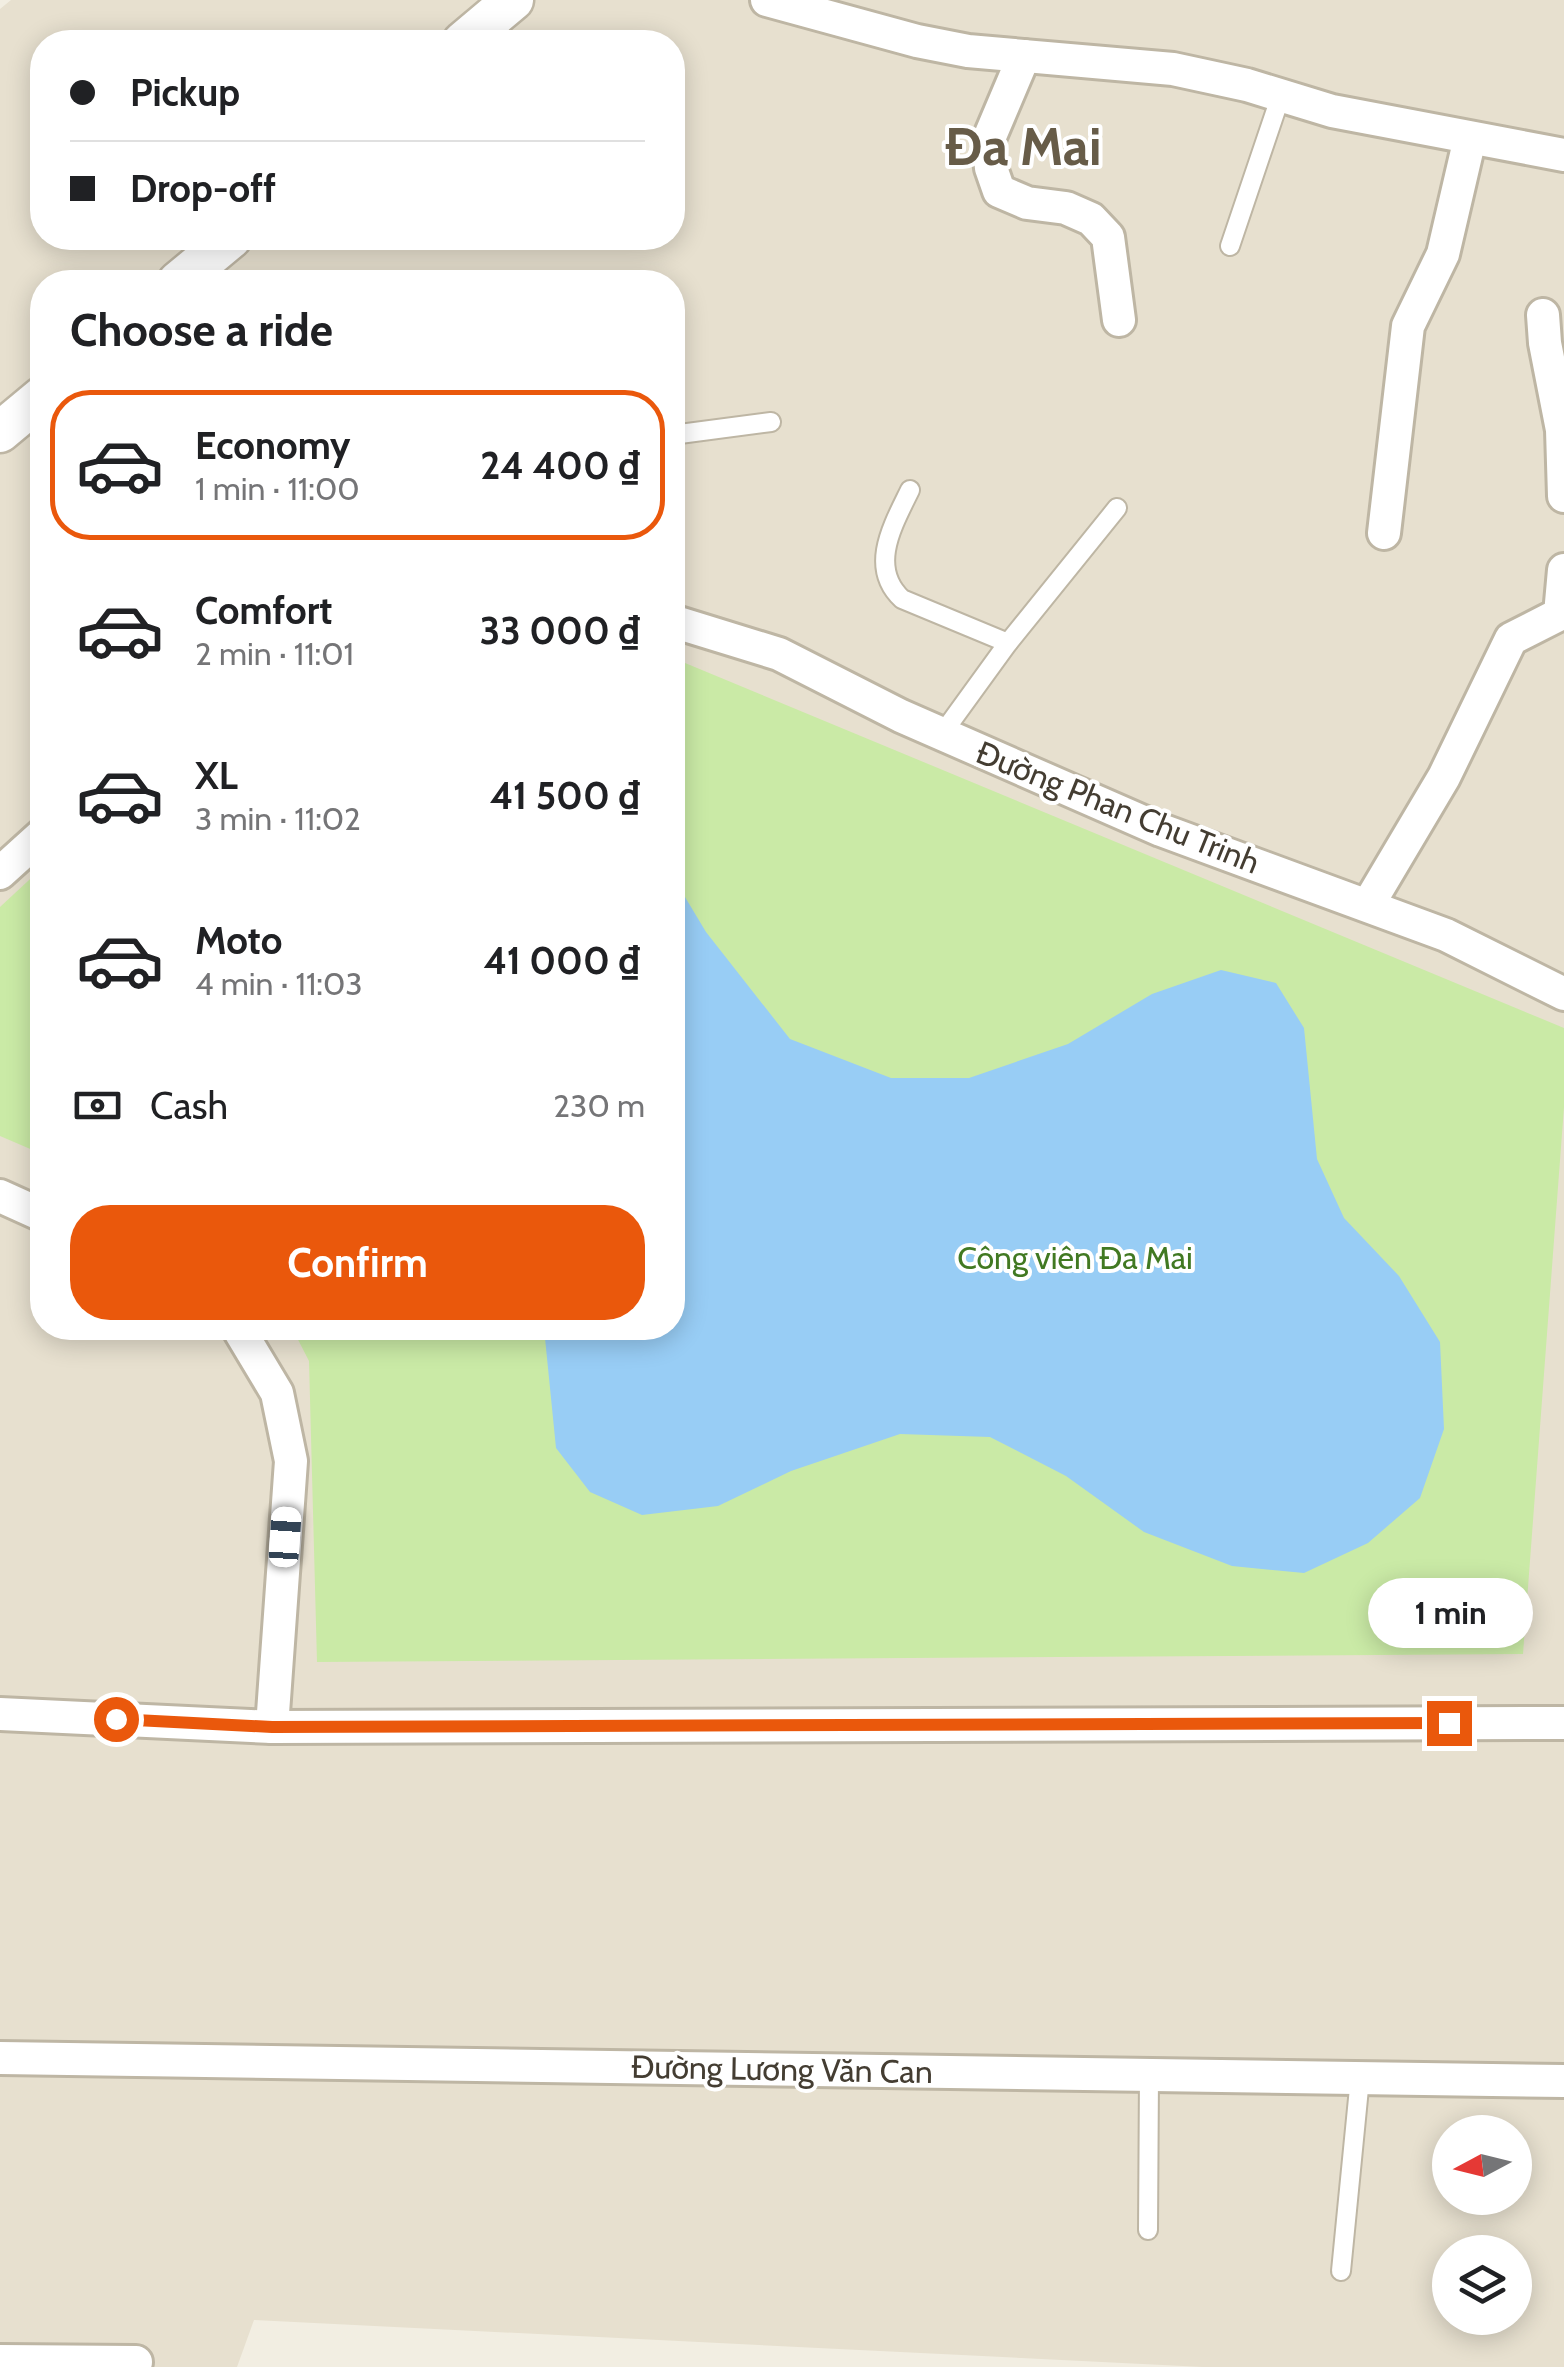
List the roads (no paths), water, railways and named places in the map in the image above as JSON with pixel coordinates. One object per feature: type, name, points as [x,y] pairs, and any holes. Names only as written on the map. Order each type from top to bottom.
[{"type":"street","points":[[477,30],[513,0]]},
{"type":"street","points":[[767,0],[916,41],[968,51],[1172,69],[1332,111],[1564,155]]},
{"type":"street","points":[[1024,56],[988,141],[999,191],[1028,202],[1066,208],[1092,219],[1108,237],[1119,320]]},
{"type":"street","points":[[1384,533],[1408,326],[1442,254],[1470,138]]},
{"type":"street","points":[[192,270],[217,250]]},
{"type":"street","points":[[1543,315],[1544,342],[1562,430],[1564,496]]},
{"type":"street","points":[[0,432],[30,407]]},
{"type":"street","points":[[1368,906],[1444,777],[1511,639],[1560,614],[1564,570]]},
{"type":"street","name":"Đường Phan Chu Trinh","points":[[685,626],[779,654],[942,734],[1161,830],[1446,934],[1564,994]]},
{"type":"street","points":[[0,873],[30,846]]},
{"type":"street","points":[[0,1196],[30,1210]]},
{"type":"street","points":[[245,1340],[277,1394],[291,1462],[272,1727]]},
{"type":"street","points":[[0,1714],[272,1727],[1564,1723]]},
{"type":"street","name":"Đường Lương Văn Can","points":[[0,2058],[1564,2081]]},
{"type":"street","points":[[0,2361],[136,2362]]},
{"type":"lane","points":[[1230,246],[1281,95]]},
{"type":"lane","points":[[685,433],[772,422]]},
{"type":"lane","points":[[910,490],[886,540],[885,569],[892,588],[902,599],[1008,642]]},
{"type":"lane","points":[[942,734],[1008,642],[1117,508]]},
{"type":"lane","points":[[1148,2230],[1149,2074]]},
{"type":"lane","points":[[1342,2271],[1360,2078]]},
{"type":"water","points":[[685,897],[706,932],[790,1039],[891,1078],[969,1078],[1068,1044],[1152,994],[1221,970],[1276,983],[1304,1028],[1317,1159],[1344,1218],[1399,1276],[1440,1342],[1444,1429],[1420,1498],[1368,1543],[1304,1573],[1232,1566],[1144,1532],[1066,1476],[990,1437],[900,1434],[791,1471],[718,1506],[642,1515],[590,1492],[556,1448],[545,1340],[685,1340]]},
{"type":"district","name":"Đa Mai","points":[[1023,146]]},
{"type":"park label","name":"Công viên Đa Mai","points":[[1075,1257]]}]
